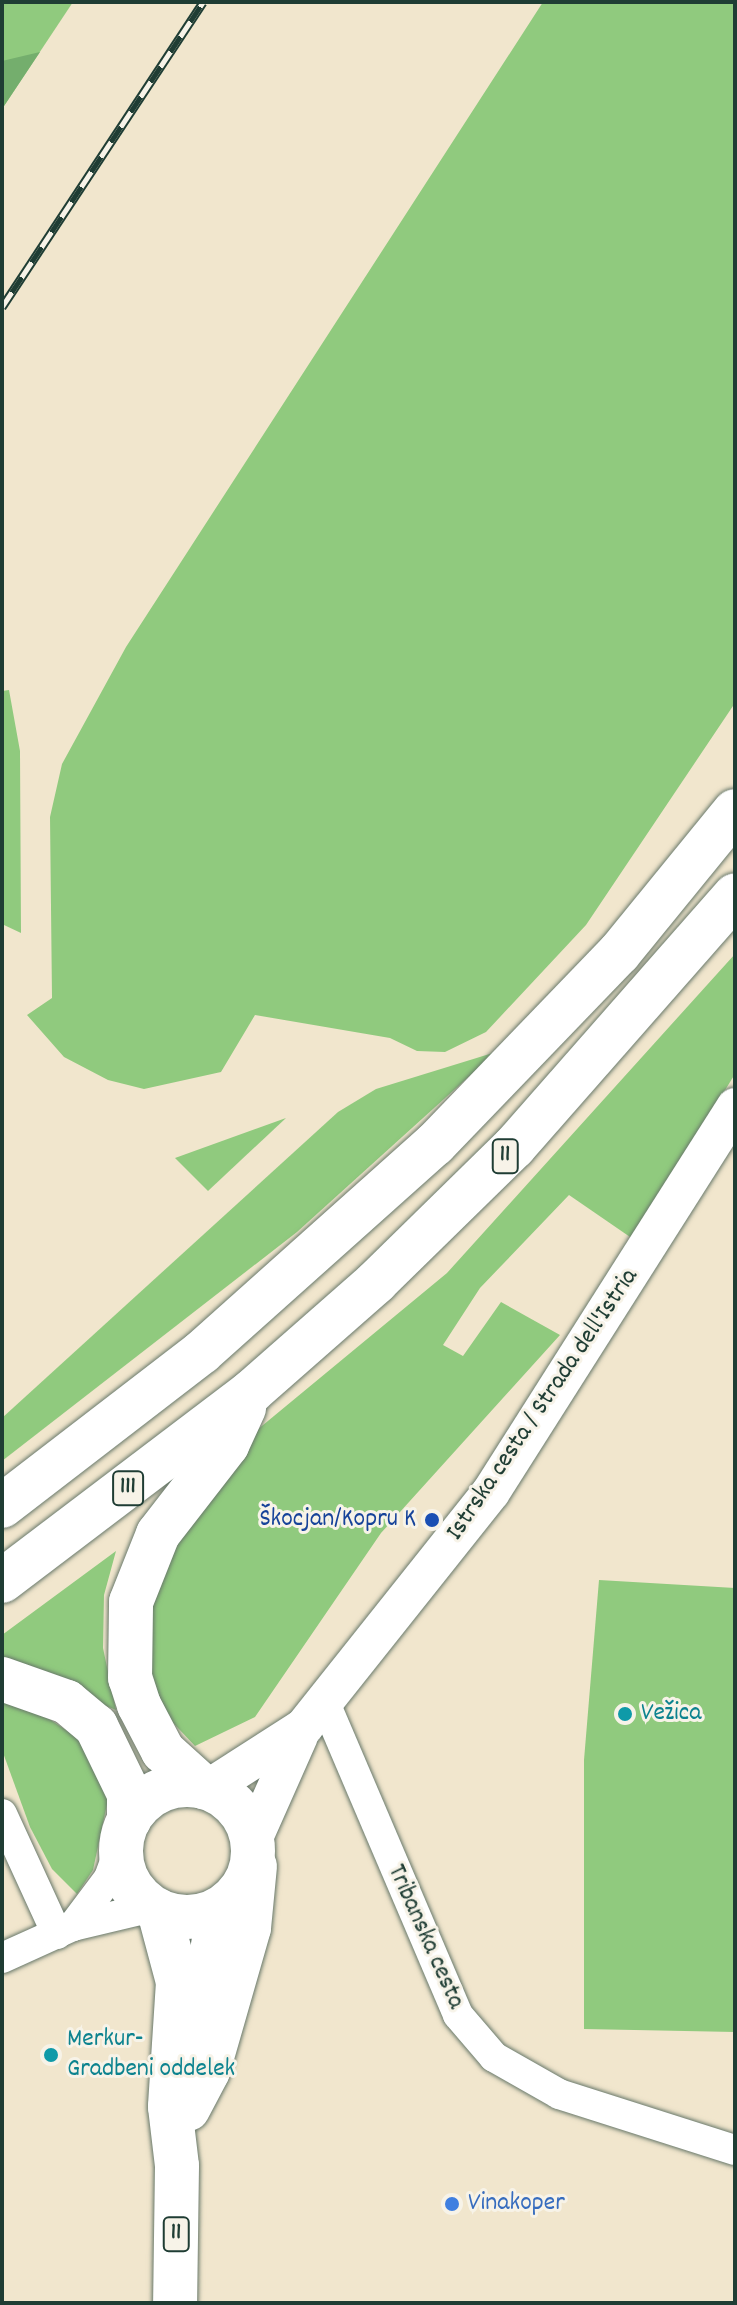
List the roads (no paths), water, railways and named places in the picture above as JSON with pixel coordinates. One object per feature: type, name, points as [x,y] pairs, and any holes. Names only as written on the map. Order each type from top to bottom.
[{"type":"main road","name":"11","points":[[2,1506],[214,1342],[435,1144],[619,953],[735,811]]},
{"type":"main road","name":"11","points":[[251,1392],[514,1147],[735,895]]},
{"type":"main road","name":"111","points":[[2,1581],[251,1392]]},
{"type":"main road","points":[[188,2109],[208,2071],[257,1892],[252,1849],[234,1804],[206,1787],[163,1751],[139,1705],[130,1678],[131,1602],[158,1534],[227,1445],[251,1392]]},
{"type":"main road","points":[[2,1679],[67,1702],[96,1726],[129,1794],[125,1832]]},
{"type":"main road","points":[[125,1832],[161,1790],[206,1787]]},
{"type":"main road","name":"11","points":[[125,1832],[129,1883],[155,1909],[178,1982],[170,2107],[177,2166],[175,2303]]},
{"type":"main road","points":[[155,1909],[182,1917],[219,1909],[239,1891],[252,1849]]},
{"type":"main road","name":"11","points":[[177,2166],[219,1909]]},
{"type":"street","name":"Istrska cesta / Strada dell'Istria","points":[[314,1715],[491,1492],[735,1107]]},
{"type":"street","points":[[206,1787],[314,1715]]},
{"type":"street","points":[[252,1849],[314,1715]]},
{"type":"street","name":"Tribanska cesta","points":[[314,1715],[458,2015],[494,2057],[559,2094],[735,2150]]},
{"type":"street","points":[[2,1814],[65,1930]]},
{"type":"street","points":[[65,1930],[109,1878],[125,1832]]},
{"type":"street","points":[[2,1958],[65,1930],[155,1909]]},
{"type":"railway","points":[[2,307],[203,2]]},
{"type":"place","name":"Škocjan/Kopru K","points":[[432,1520]]},
{"type":"place","name":"Vežica","points":[[625,1714]]},
{"type":"place","name":"Merkur- Gradbeni oddelek","points":[[51,2055]]},
{"type":"place","name":"Vinakoper","points":[[452,2204]]}]
